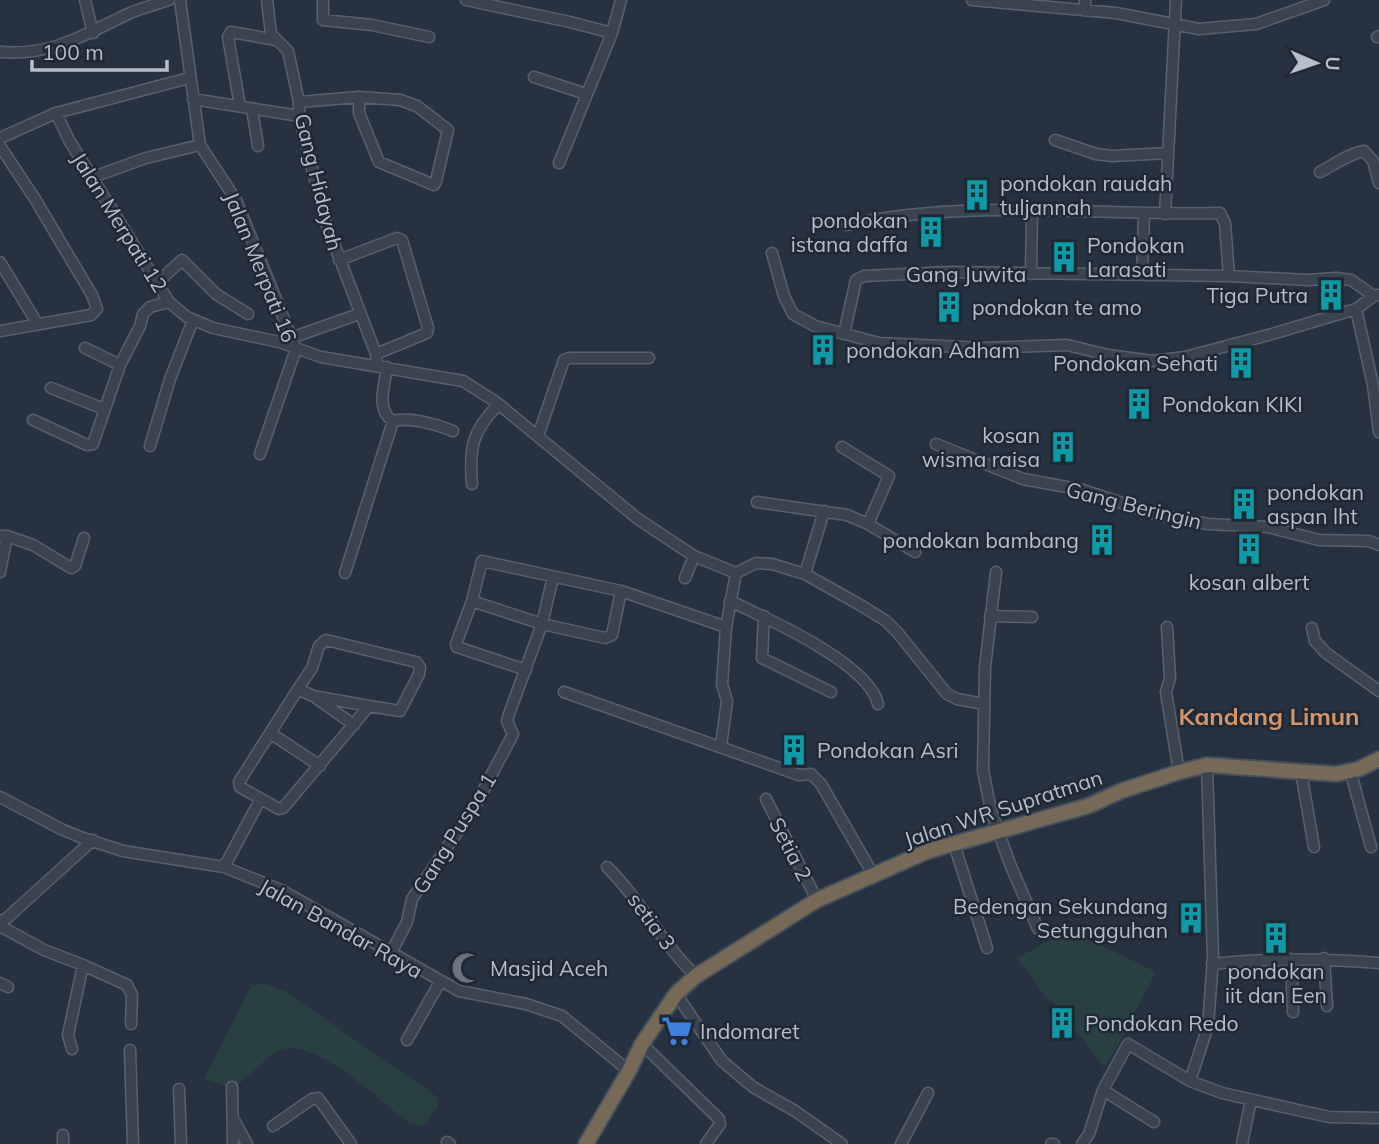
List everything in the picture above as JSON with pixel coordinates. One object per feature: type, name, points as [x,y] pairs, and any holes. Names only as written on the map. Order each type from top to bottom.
[{"type":"highway","name":"Jalan WR Supratman","points":[[586,1144],[642,1044],[676,995],[696,976],[817,900],[928,851],[1088,806],[1121,791],[1207,765],[1336,774],[1359,769],[1379,760]]},
{"type":"street","points":[[85,0],[93,33]]},
{"type":"street","points":[[0,52],[14,53],[47,48],[93,33],[129,13],[169,0]]},
{"type":"street","name":"Jalan Merpati 16","points":[[180,0],[200,145],[236,200],[296,349],[260,454]]},
{"type":"street","name":"Gang Hidayah","points":[[267,0],[269,23],[276,40],[288,51],[299,102],[299,116],[313,163],[325,220],[359,314],[380,362]]},
{"type":"street","points":[[323,0],[323,19],[372,25],[429,37]]},
{"type":"street","points":[[466,0],[612,33]]},
{"type":"street","points":[[559,163],[612,33],[621,0]]},
{"type":"street","points":[[972,0],[1085,6],[1199,29],[1256,24],[1324,0]]},
{"type":"street","points":[[1165,214],[1176,0]]},
{"type":"street","points":[[240,107],[229,37],[231,32],[276,40]]},
{"type":"street","points":[[534,77],[586,94]]},
{"type":"street","points":[[0,138],[56,113],[189,78]]},
{"type":"street","points":[[299,102],[359,97],[401,100],[417,106],[447,127],[433,185],[379,162],[359,113],[359,97]]},
{"type":"street","points":[[193,99],[299,116]]},
{"type":"street","points":[[252,109],[258,146]]},
{"type":"street","name":"Jalan Merpati 12","points":[[56,113],[69,140],[169,302],[192,320],[213,328],[279,342],[321,357],[380,362],[463,381],[538,436],[638,519],[694,556],[736,573]]},
{"type":"street","points":[[1055,140],[1096,154],[1112,156],[1168,153]]},
{"type":"street","points":[[93,177],[146,158],[200,145]]},
{"type":"street","points":[[0,146],[42,210],[96,304],[95,312],[91,315],[1,329]]},
{"type":"street","points":[[1320,172],[1341,162],[1352,153],[1364,150],[1373,161],[1379,183]]},
{"type":"street","points":[[847,225],[890,215],[923,213],[1032,211],[1222,214],[1229,276]]},
{"type":"street","points":[[1031,274],[1032,211]]},
{"type":"street","points":[[1142,275],[1144,214]]},
{"type":"street","points":[[339,260],[397,238],[402,240],[428,328],[427,332],[380,362],[382,401],[386,415],[393,421]]},
{"type":"street","points":[[772,253],[784,296],[793,314],[815,326],[879,343],[983,348],[1067,345],[1108,355],[1153,361],[1185,357],[1272,334],[1356,309],[1377,295]]},
{"type":"street","points":[[158,282],[183,260],[216,294],[248,314]]},
{"type":"street","points":[[0,262],[37,323]]},
{"type":"street","name":"Gang Juwita","points":[[844,334],[856,283],[860,277],[931,272],[1352,280],[1377,295]]},
{"type":"street","points":[[33,420],[91,445],[120,365],[144,314],[150,307],[169,302]]},
{"type":"street","points":[[1356,309],[1373,386],[1379,432]]},
{"type":"street","points":[[291,338],[359,314]]},
{"type":"street","points":[[150,446],[192,320]]},
{"type":"street","points":[[85,348],[120,365]]},
{"type":"street","points":[[538,436],[564,360],[649,358]]},
{"type":"street","points":[[51,388],[104,409]]},
{"type":"street","points":[[472,484],[473,439],[480,424],[498,405]]},
{"type":"street","points":[[393,421],[401,419],[453,431]]},
{"type":"street","points":[[345,573],[393,421]]},
{"type":"street","name":"Gang Beringin","points":[[936,444],[1000,468],[1023,480],[1083,490],[1158,515],[1208,524],[1268,527],[1319,540],[1369,541],[1379,545]]},
{"type":"street","points":[[842,447],[889,476],[890,479],[868,524]]},
{"type":"street","points":[[757,502],[847,515],[868,524],[915,552]]},
{"type":"street","points":[[805,573],[824,511]]},
{"type":"street","points":[[0,572],[4,536],[33,545],[71,568],[75,566],[84,538]]},
{"type":"street","points":[[685,578],[694,556]]},
{"type":"street","points":[[553,577],[542,624],[525,673],[457,647],[456,641],[472,601],[482,561],[621,592],[726,627]]},
{"type":"street","points":[[721,746],[727,701],[722,684],[730,601],[736,573],[756,563],[772,564],[805,573],[886,621],[947,694],[957,699],[984,704]]},
{"type":"street","points":[[996,572],[984,704],[983,769],[991,811],[1038,929]]},
{"type":"street","points":[[472,601],[542,624],[605,638],[612,635],[621,592]]},
{"type":"street","points":[[730,601],[764,616],[825,650],[859,676],[876,696],[878,704]]},
{"type":"street","points":[[764,616],[762,658],[831,692]]},
{"type":"street","points":[[990,616],[1032,617]]},
{"type":"street","points":[[1167,627],[1170,678],[1167,692],[1179,772]]},
{"type":"street","points":[[1312,628],[1315,640],[1326,653],[1379,691]]},
{"type":"street","points":[[313,696],[400,710],[420,667],[416,662],[326,640],[319,646],[312,668],[239,782],[240,787],[274,808],[283,808],[369,706]]},
{"type":"street","name":"Gang Puspa 1","points":[[391,953],[407,922],[412,899],[475,806],[513,734],[507,722],[525,673]]},
{"type":"street","points":[[298,689],[313,696],[354,725]]},
{"type":"street","points":[[564,692],[799,775],[811,774],[821,785],[874,876]]},
{"type":"street","points":[[270,733],[320,766]]},
{"type":"street","points":[[1189,1081],[1208,1026],[1212,964],[1207,765]]},
{"type":"street","points":[[1350,770],[1371,847]]},
{"type":"street","points":[[1301,772],[1314,848]]},
{"type":"street","name":"Jalan Bandar Raya","points":[[0,797],[61,829],[123,851],[224,867],[281,890],[458,991],[526,1004],[562,1016],[629,1071]]},
{"type":"street","name":"Setia 2","points":[[765,799],[817,900]]},
{"type":"street","points":[[224,867],[260,800]]},
{"type":"street","points":[[93,841],[0,924],[44,950],[130,988],[131,1024]]},
{"type":"street","points":[[954,844],[987,948]]},
{"type":"street","name":"setia 3","points":[[607,867],[621,881],[657,933],[696,976]]},
{"type":"street","points":[[1212,964],[1324,958],[1379,963]]},
{"type":"street","points":[[1324,958],[1327,1006]]},
{"type":"street","points":[[1291,959],[1293,1012]]},
{"type":"street","points":[[72,1049],[68,1035],[83,965]]},
{"type":"street","points":[[407,1040],[440,982]]},
{"type":"street","points":[[676,995],[722,1061],[753,1087],[795,1111],[842,1144]]},
{"type":"street","points":[[642,1044],[719,1119],[720,1125],[706,1144]]},
{"type":"street","points":[[1082,1144],[1089,1134],[1102,1090],[1128,1044],[1189,1081],[1222,1093],[1329,1117],[1379,1118]]},
{"type":"street","points":[[130,1050],[133,1144]]},
{"type":"street","points":[[232,1087],[233,1144]]},
{"type":"street","points":[[179,1089],[181,1144]]},
{"type":"street","points":[[1102,1090],[1154,1122]]},
{"type":"street","points":[[901,1144],[928,1093]]},
{"type":"street","points":[[273,1126],[317,1098],[351,1144]]},
{"type":"street","points":[[1242,1144],[1251,1100]]},
{"type":"street","points":[[233,1118],[247,1144]]},
{"type":"green space","points":[[1059,935],[1080,935],[1156,972],[1104,1067],[1017,958]]},
{"type":"green space","points":[[263,983],[286,992],[432,1093],[437,1097],[438,1107],[420,1126],[409,1123],[329,1061],[295,1048],[275,1053],[234,1087],[204,1079],[251,986]]},
{"type":"place","name":"pondokan raudah tuljannah","points":[[977,195]]},
{"type":"place","name":"pondokan istana daffa","points":[[931,232]]},
{"type":"place","name":"Pondokan Larasati","points":[[1064,257]]},
{"type":"place","name":"Tiga Putra","points":[[1331,295]]},
{"type":"place","name":"pondokan te amo","points":[[949,307]]},
{"type":"place","name":"pondokan Adham","points":[[823,350]]},
{"type":"place","name":"Pondokan Sehati","points":[[1241,363]]},
{"type":"place","name":"Pondokan KIKI","points":[[1139,404]]},
{"type":"place","name":"kosan wisma raisa","points":[[1063,447]]},
{"type":"place","name":"pondokan aspan lht","points":[[1244,504]]},
{"type":"place","name":"pondokan bambang","points":[[1102,540]]},
{"type":"place","name":"kosan albert","points":[[1249,549]]},
{"type":"place","name":"Pondokan Asri","points":[[794,750]]},
{"type":"place","name":"Bedengan Sekundang Setungguhan","points":[[1191,918]]},
{"type":"place","name":"pondokan iit dan Een","points":[[1276,938]]},
{"type":"place","name":"Masjid Aceh","points":[[467,968]]},
{"type":"place","name":"Pondokan Redo","points":[[1062,1023]]},
{"type":"place","name":"Indomaret","points":[[677,1031]]},
{"type":"district","name":"Kandang Limun","points":[[1269,716]]}]
